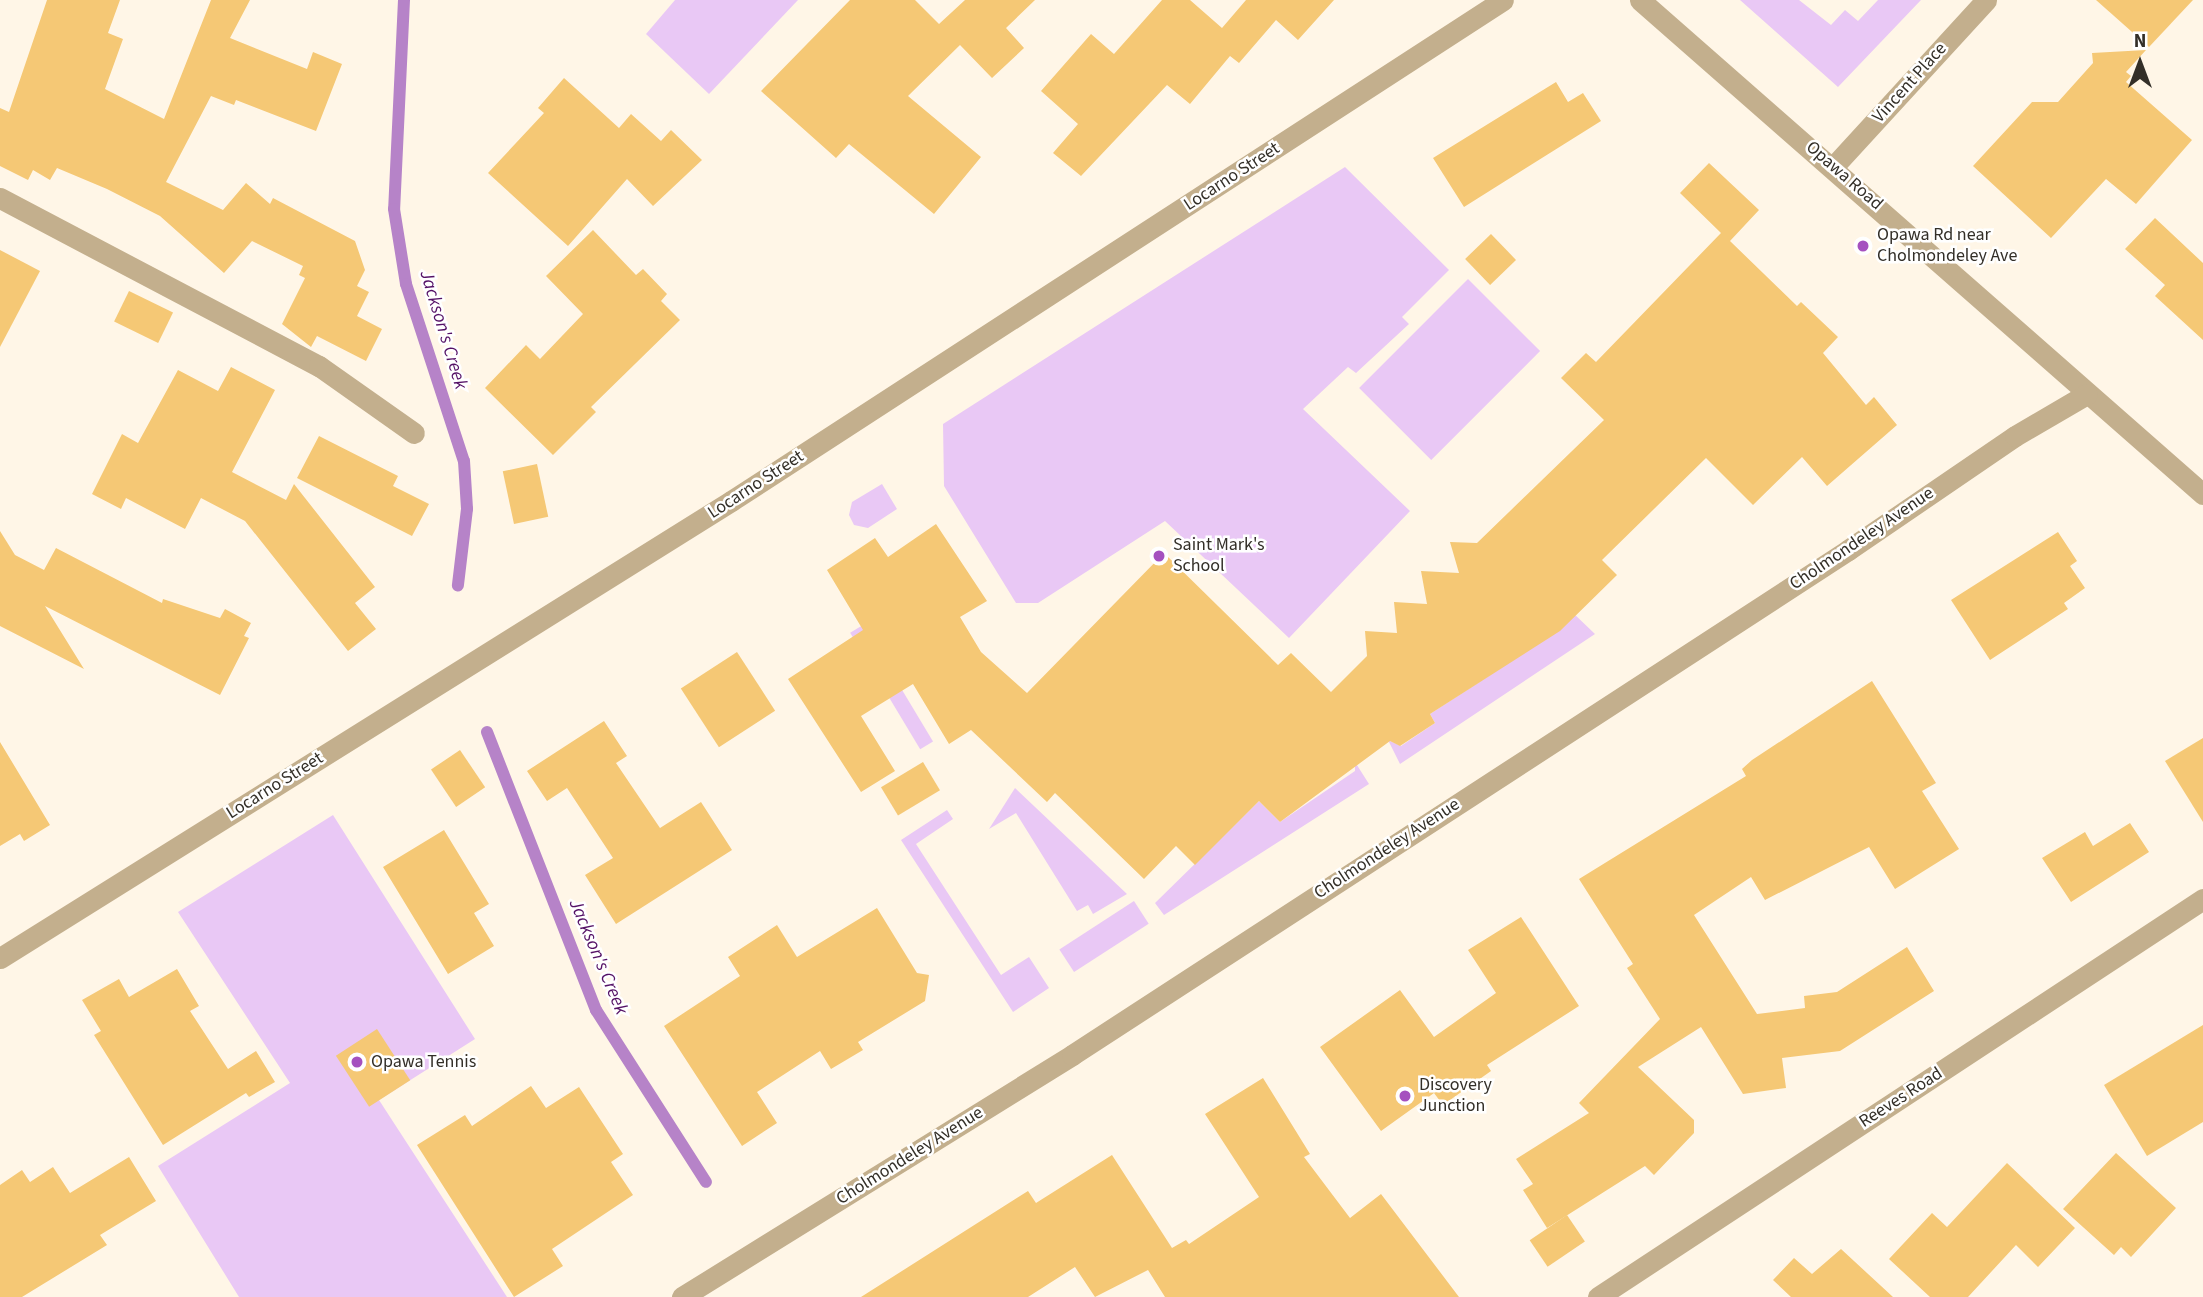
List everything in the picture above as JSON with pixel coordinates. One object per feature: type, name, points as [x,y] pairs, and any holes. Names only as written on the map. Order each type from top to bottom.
[{"type":"street","name":"Locarno Street","points":[[0,958],[731,502],[1503,0]]},
{"type":"street","name":"Opawa Road","points":[[1640,0],[1834,166],[2203,495]]},
{"type":"street","name":"Vincent Place","points":[[1834,166],[1986,0]]},
{"type":"street","points":[[0,198],[319,366],[414,433]]},
{"type":"street","name":"Cholmondeley Avenue","points":[[682,1297],[1072,1055],[1848,550],[2015,436],[2087,394]]},
{"type":"street","name":"Reeves Road","points":[[1598,1297],[2203,899]]},
{"type":"shaded area","points":[[675,0],[798,0],[709,94],[646,34]]},
{"type":"shaded area","points":[[1740,0],[1799,0],[1831,25],[1845,10],[1858,21],[1878,0],[1921,0],[1838,87]]},
{"type":"shaded area","points":[[1345,167],[1449,270],[1402,317],[1409,324],[1356,373],[1348,367],[1303,409],[1410,511],[1289,638],[1165,521],[1038,603],[1016,603],[944,486],[943,424]]},
{"type":"shaded area","points":[[1468,279],[1540,351],[1431,460],[1359,388]]},
{"type":"shaded area","points":[[882,484],[897,509],[868,528],[854,525],[849,515],[852,502]]},
{"type":"shaded area","points":[[1547,588],[1595,634],[1400,764],[1388,740],[1401,746],[1435,723],[1430,714],[1558,631]]},
{"type":"shaded area","points":[[863,625],[933,742],[920,749],[850,633]]},
{"type":"shaded area","points":[[1355,762],[1369,784],[1164,915],[1155,903],[1259,801],[1280,822],[1355,771]]},
{"type":"shaded area","points":[[1015,788],[1127,894],[1093,914],[1088,905],[1077,911],[1016,813],[989,829]]},
{"type":"shaded area","points":[[947,810],[953,819],[916,844],[1001,975],[1029,957],[1049,988],[1013,1012],[901,840]]},
{"type":"shaded area","name":"Opawa Tennis","points":[[333,815],[475,1039],[379,1100],[507,1297],[239,1297],[158,1166],[290,1083],[178,912]]},
{"type":"shaded area","points":[[1134,901],[1149,924],[1074,972],[1059,949]]},
{"type":"building","points":[[47,0],[120,0],[108,33],[123,39],[105,89],[164,119],[211,0],[250,0],[230,38],[307,69],[313,52],[342,64],[316,131],[236,100],[234,105],[211,96],[166,182],[223,210],[246,183],[270,204],[273,198],[355,241],[365,270],[357,286],[369,292],[357,316],[382,329],[366,361],[317,336],[311,347],[282,324],[305,278],[299,275],[303,266],[252,241],[224,273],[160,216],[107,189],[57,168],[50,180],[33,170],[28,180],[0,166],[0,108],[9,112]]},
{"type":"building","points":[[850,0],[915,0],[939,24],[965,0],[1035,0],[1006,28],[1024,48],[992,78],[960,45],[908,96],[981,157],[934,214],[849,144],[836,158],[761,91]]},
{"type":"building","points":[[1162,0],[1190,0],[1222,28],[1246,0],[1334,0],[1298,40],[1276,20],[1239,63],[1230,56],[1190,104],[1167,85],[1081,176],[1053,153],[1078,124],[1041,91],[1091,34],[1114,54]]},
{"type":"building","points":[[2096,0],[2193,0],[2149,47]]},
{"type":"building","points":[[2146,50],[2126,72],[2131,76],[2126,82],[2192,140],[2136,204],[2106,179],[2051,238],[1973,166],[2032,102],[2058,102],[2093,63],[2092,53]]},
{"type":"building","points":[[564,78],[619,128],[631,114],[661,141],[671,130],[702,160],[653,206],[627,179],[568,246],[488,173],[544,113],[538,108]]},
{"type":"building","points":[[1556,82],[1568,102],[1583,93],[1601,121],[1464,207],[1433,158]]},
{"type":"building","points":[[1709,163],[1759,210],[1730,241],[1797,306],[1801,302],[1838,337],[1823,353],[1866,405],[1874,397],[1897,425],[1827,486],[1802,457],[1753,505],[1706,458],[1602,560],[1617,575],[1560,631],[1430,714],[1435,723],[1400,746],[1390,741],[1280,822],[1259,801],[1195,865],[1176,846],[1144,879],[1055,793],[1047,802],[971,730],[949,744],[913,684],[861,716],[895,771],[861,792],[788,679],[863,630],[827,570],[875,538],[888,557],[936,524],[987,601],[960,617],[981,652],[1027,693],[1164,553],[1278,665],[1291,653],[1331,692],[1367,656],[1365,631],[1397,633],[1394,602],[1427,604],[1421,571],[1459,573],[1450,542],[1477,543],[1604,420],[1561,378],[1586,353],[1596,362],[1721,233],[1680,193]]},
{"type":"building","points":[[2155,218],[2203,263],[2203,340],[2155,296],[2165,285],[2125,249]]},
{"type":"building","points":[[593,230],[636,275],[643,269],[667,294],[661,301],[680,320],[591,407],[596,412],[553,455],[485,388],[526,345],[540,359],[583,314],[546,276]]},
{"type":"building","points":[[1491,234],[1516,260],[1490,285],[1465,259]]},
{"type":"building","points":[[0,250],[40,271],[0,347]]},
{"type":"building","points":[[129,291],[173,312],[158,343],[114,322]]},
{"type":"building","points":[[231,367],[275,390],[232,472],[286,500],[294,484],[375,587],[355,603],[376,629],[348,651],[245,521],[201,498],[185,529],[126,498],[121,509],[92,494],[122,434],[138,443],[178,370],[218,391]]},
{"type":"building","points":[[319,436],[398,476],[393,486],[429,504],[412,536],[297,478]]},
{"type":"building","points":[[537,464],[548,517],[514,524],[503,471]]},
{"type":"building","points":[[0,531],[15,555],[44,570],[56,548],[162,603],[163,599],[220,618],[225,609],[251,623],[244,636],[249,638],[220,695],[45,606],[84,669],[0,626]]},
{"type":"building","points":[[2058,532],[2077,561],[2070,566],[2085,588],[2064,603],[2068,609],[1990,660],[1951,600]]},
{"type":"building","points":[[737,652],[775,711],[719,747],[681,688]]},
{"type":"building","points":[[1872,681],[1936,783],[1922,791],[1959,849],[1895,889],[1869,847],[1765,900],[1751,877],[1694,915],[1757,1014],[1805,1008],[1804,996],[1837,992],[1907,947],[1934,991],[1840,1051],[1782,1058],[1786,1088],[1743,1094],[1701,1027],[1638,1067],[1694,1120],[1694,1133],[1654,1175],[1645,1166],[1547,1228],[1523,1190],[1533,1184],[1516,1159],[1589,1113],[1579,1103],[1660,1019],[1627,968],[1633,964],[1579,879],[1746,776],[1742,769],[1752,760]]},
{"type":"building","points":[[604,721],[627,756],[616,763],[660,828],[701,802],[732,850],[616,924],[585,875],[613,858],[567,788],[547,801],[527,771]]},
{"type":"building","points":[[2203,738],[2203,822],[2165,761]]},
{"type":"building","points":[[0,742],[50,825],[24,841],[20,834],[0,846]]},
{"type":"building","points":[[460,750],[485,787],[456,807],[431,770]]},
{"type":"building","points":[[923,762],[940,790],[898,816],[881,787]]},
{"type":"building","points":[[2130,823],[2149,852],[2071,902],[2042,858],[2085,832],[2093,846]]},
{"type":"building","points":[[444,830],[489,904],[474,913],[494,946],[448,974],[383,867]]},
{"type":"building","points":[[877,908],[917,973],[929,975],[925,1001],[858,1042],[863,1050],[831,1069],[820,1051],[757,1092],[777,1123],[742,1146],[664,1026],[740,976],[728,957],[777,925],[797,957]]},
{"type":"building","points":[[1521,917],[1579,1006],[1487,1065],[1491,1071],[1443,1105],[1434,1093],[1381,1131],[1320,1047],[1400,990],[1434,1037],[1496,993],[1468,950]]},
{"type":"building","points":[[177,969],[199,1006],[190,1011],[228,1069],[256,1051],[275,1082],[249,1097],[246,1093],[163,1145],[94,1035],[101,1031],[82,1000],[119,979],[129,997]]},
{"type":"building","points":[[2203,1025],[2203,1122],[2147,1156],[2104,1085]]},
{"type":"building","points":[[377,1029],[410,1080],[369,1107],[336,1056]]},
{"type":"building","points":[[1263,1078],[1310,1154],[1304,1157],[1350,1218],[1381,1194],[1459,1297],[1165,1297],[1148,1270],[1095,1297],[1075,1267],[1028,1297],[861,1297],[1028,1191],[1036,1203],[1112,1155],[1172,1248],[1186,1240],[1189,1244],[1259,1197],[1205,1114]]},
{"type":"building","points":[[531,1086],[546,1108],[579,1087],[623,1154],[611,1162],[633,1195],[552,1249],[563,1266],[514,1297],[417,1145],[465,1115],[472,1126]]},
{"type":"building","points":[[2116,1153],[2176,1208],[2131,1257],[2121,1247],[2114,1255],[2063,1209]]},
{"type":"building","points":[[129,1157],[156,1201],[100,1235],[107,1245],[22,1297],[0,1297],[0,1185],[22,1170],[30,1182],[53,1167],[70,1193]]},
{"type":"building","points":[[2007,1163],[2075,1228],[2038,1267],[2016,1245],[1968,1297],[1930,1297],[1889,1259],[1932,1213],[1947,1227]]},
{"type":"building","points":[[1567,1215],[1585,1242],[1548,1267],[1530,1240]]},
{"type":"building","points":[[1841,1249],[1893,1297],[1791,1297],[1773,1280],[1794,1258],[1812,1274]]},
{"type":"waterway","name":"Jackson's Creek","points":[[404,0],[394,209],[406,284],[464,461],[467,509],[458,585]]},
{"type":"waterway","name":"Jackson's Creek","points":[[487,732],[596,1010],[706,1182]]},
{"type":"place","name":"Opawa Rd near Cholmondeley Ave","points":[[1863,246]]},
{"type":"place","name":"Saint Mark's School","points":[[1159,556]]},
{"type":"place","name":"Opawa Tennis","points":[[357,1062]]},
{"type":"place","name":"Discovery Junction","points":[[1405,1096]]}]
